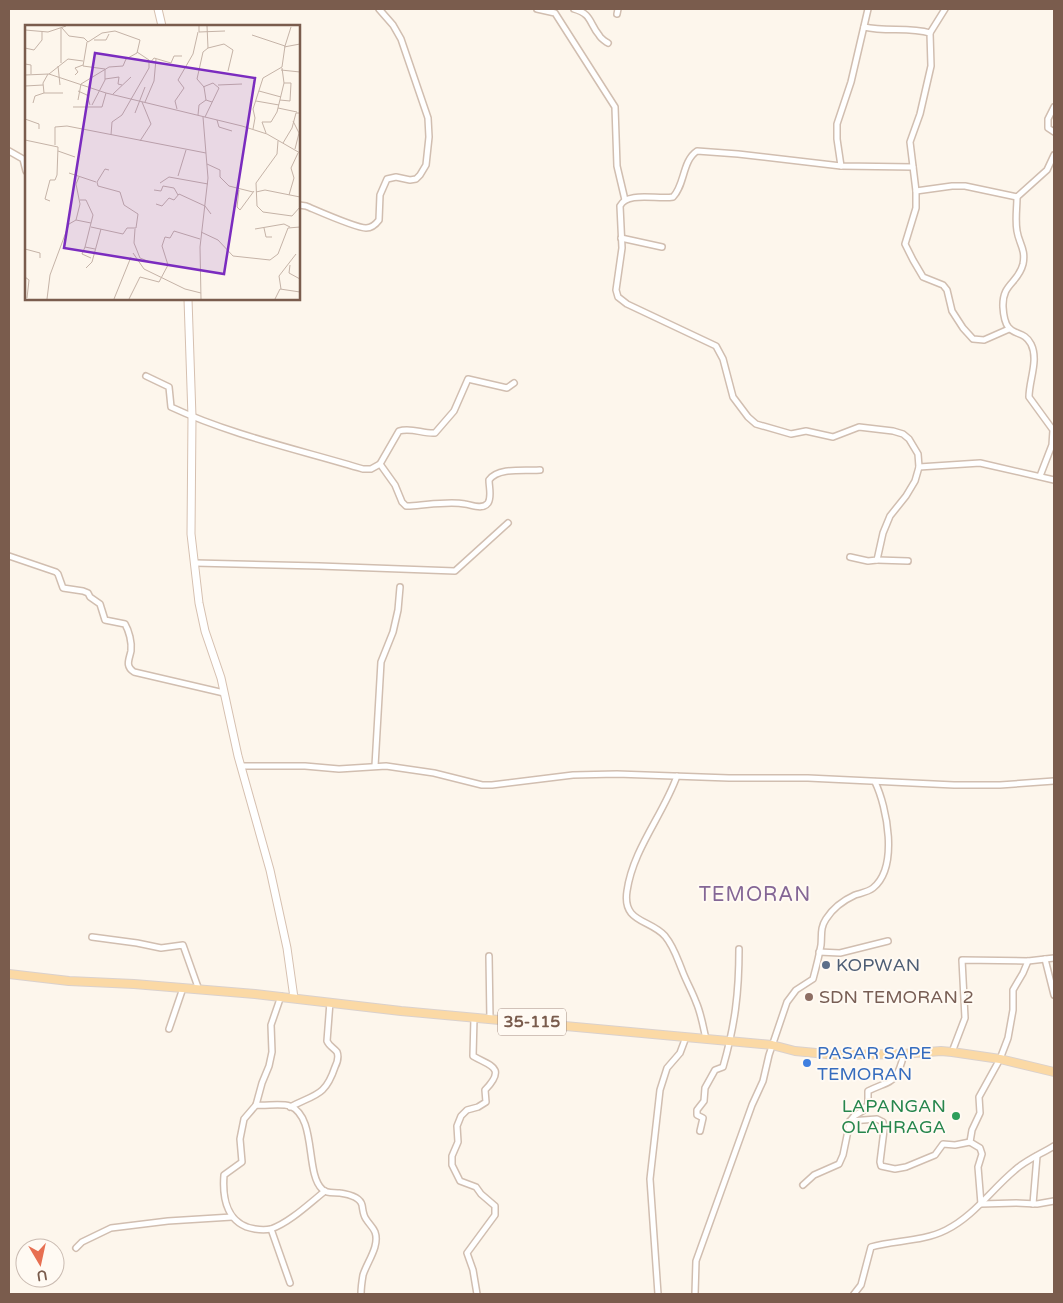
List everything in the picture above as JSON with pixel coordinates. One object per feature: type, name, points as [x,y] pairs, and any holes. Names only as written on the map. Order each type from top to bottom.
[{"type":"main road","name":"35-115","points":[[9,974],[69,981],[134,984],[281,996],[474,1018],[772,1045],[795,1051],[837,1055],[952,1052],[1000,1059],[1054,1072]]},
{"type":"street","points":[[158,9],[162,25]]},
{"type":"street","points":[[300,205],[357,226],[371,227],[378,220],[380,195],[387,179],[391,176],[410,180],[416,179],[424,171],[429,148],[428,118],[401,39],[393,24],[379,9]]},
{"type":"street","points":[[537,9],[555,13],[614,104],[617,166],[625,200]]},
{"type":"street","points":[[574,9],[584,12],[591,20],[600,37],[608,43]]},
{"type":"street","points":[[841,166],[837,124],[851,82],[868,9]]},
{"type":"street","points":[[945,9],[930,33],[931,66],[920,114],[910,142],[916,191],[915,216],[906,238],[906,244],[919,272],[930,280],[943,284],[947,290],[952,311],[973,339],[984,340],[1009,329]]},
{"type":"street","points":[[864,27],[930,33]]},
{"type":"street","points":[[1054,107],[1047,123],[1048,128],[1054,132]]},
{"type":"street","points":[[9,151],[23,159],[25,168]]},
{"type":"street","points":[[877,560],[883,533],[890,516],[915,481],[919,467],[918,454],[909,439],[903,434],[859,427],[830,438],[806,431],[786,434],[756,424],[748,417],[733,397],[723,359],[716,346],[627,304],[618,297],[616,290],[622,238],[619,211],[621,203],[625,200],[635,198],[673,198],[689,161],[697,151],[841,166],[913,167]]},
{"type":"street","points":[[1040,476],[1052,445],[1053,430],[1029,397],[1033,364],[1031,344],[1026,338],[1009,329],[1004,313],[1004,296],[1007,288],[1020,274],[1024,253],[1017,230],[1017,197],[1047,170],[1054,155]]},
{"type":"street","points":[[916,191],[965,186],[1017,197]]},
{"type":"street","points":[[622,238],[662,247]]},
{"type":"street","points":[[188,300],[192,417],[191,534],[205,631],[224,693],[241,766],[270,870],[288,955],[294,998]]},
{"type":"street","points":[[146,376],[169,387],[171,407],[192,417],[363,469],[371,469],[380,464],[399,431],[406,428],[427,434],[435,432],[454,411],[468,379],[507,388],[514,383]]},
{"type":"street","points":[[380,464],[396,485],[402,502],[406,506],[445,503],[485,506],[489,502],[489,480],[494,475],[507,472],[540,470]]},
{"type":"street","points":[[919,467],[980,464],[1054,480]]},
{"type":"street","points":[[195,563],[456,571],[508,523]]},
{"type":"street","points":[[9,556],[56,572],[63,588],[84,591],[100,604],[104,620],[125,624],[131,651],[128,664],[134,672],[224,693]]},
{"type":"street","points":[[850,556],[868,561],[908,561]]},
{"type":"street","points":[[375,766],[381,662],[393,632],[398,610],[400,587]]},
{"type":"street","points":[[241,766],[305,766],[339,769],[375,766],[410,769],[482,785],[573,775],[808,778],[954,785],[1054,781]]},
{"type":"street","points":[[678,776],[668,799],[641,848],[629,880],[627,902],[634,917],[662,932],[674,949],[681,970],[697,1003],[706,1038]]},
{"type":"street","points":[[694,1294],[696,1261],[752,1105],[763,1081],[772,1045],[787,1002],[796,990],[813,979],[819,952],[821,930],[827,917],[845,900],[874,887],[884,870],[888,846],[887,831],[881,797],[875,782]]},
{"type":"street","points":[[92,937],[161,948],[183,945],[199,990]]},
{"type":"street","points":[[819,952],[840,953],[888,941]]},
{"type":"street","points":[[700,1131],[703,1118],[697,1115],[697,1110],[704,1101],[705,1088],[715,1070],[723,1067],[735,1019],[739,986],[739,949]]},
{"type":"street","points":[[488,956],[490,1019]]},
{"type":"street","points":[[952,1052],[965,1018],[962,960],[1054,958]]},
{"type":"street","points":[[1045,959],[1054,995]]},
{"type":"street","points":[[970,1142],[972,1130],[980,1113],[979,1097],[1000,1059],[1010,1030],[1013,990],[1028,960]]},
{"type":"street","points":[[169,1029],[183,988]]},
{"type":"street","points":[[281,996],[271,1025],[271,1058],[256,1105],[244,1119],[240,1139],[242,1162],[224,1176],[225,1198],[232,1217],[241,1225],[260,1230],[271,1228],[290,1218],[325,1191]]},
{"type":"street","points":[[256,1105],[290,1107],[321,1093],[326,1088],[338,1060],[336,1050],[327,1041],[330,1002]]},
{"type":"street","points":[[474,1018],[473,1056],[490,1064],[494,1067],[495,1072],[492,1081],[485,1090],[486,1102],[478,1107],[467,1110],[461,1116],[457,1126],[458,1142],[452,1161],[460,1182],[476,1187],[496,1209],[495,1215],[467,1253],[473,1270],[477,1294]]},
{"type":"street","points":[[658,1294],[650,1179],[660,1090],[667,1068],[680,1052],[686,1037]]},
{"type":"street","points":[[803,1185],[814,1175],[839,1164],[847,1141],[850,1121],[867,1107],[869,1101],[868,1091],[885,1085],[897,1076],[904,1054]]},
{"type":"street","points":[[290,1107],[297,1112],[303,1122],[308,1138],[315,1178],[321,1188],[325,1191],[341,1193],[359,1200],[365,1218],[375,1233],[372,1254],[363,1274],[361,1294]]},
{"type":"street","points":[[850,1121],[877,1119],[883,1122],[884,1130],[880,1162],[884,1168],[902,1168],[933,1157],[943,1144],[955,1145],[970,1142],[980,1148],[982,1154],[978,1174],[981,1204]]},
{"type":"street","points":[[854,1294],[861,1285],[871,1247],[933,1236],[956,1224],[981,1204],[1016,1168],[1054,1146]]},
{"type":"street","points":[[1033,1204],[1037,1156]]},
{"type":"street","points":[[981,1204],[1033,1204],[1054,1201]]},
{"type":"street","points":[[76,1248],[82,1242],[111,1228],[168,1221],[232,1217]]},
{"type":"street","points":[[271,1228],[290,1283]]},
{"type":"place","name":"KOPWAN","points":[[826,965]]},
{"type":"place","name":"SDN TEMORAN 2","points":[[809,997]]},
{"type":"place","name":"PASAR SAPE TEMORAN","points":[[807,1063]]},
{"type":"place","name":"LAPANGAN OLAHRAGA","points":[[956,1116]]},
{"type":"district","name":"TEMORAN","points":[[755,895]]}]
